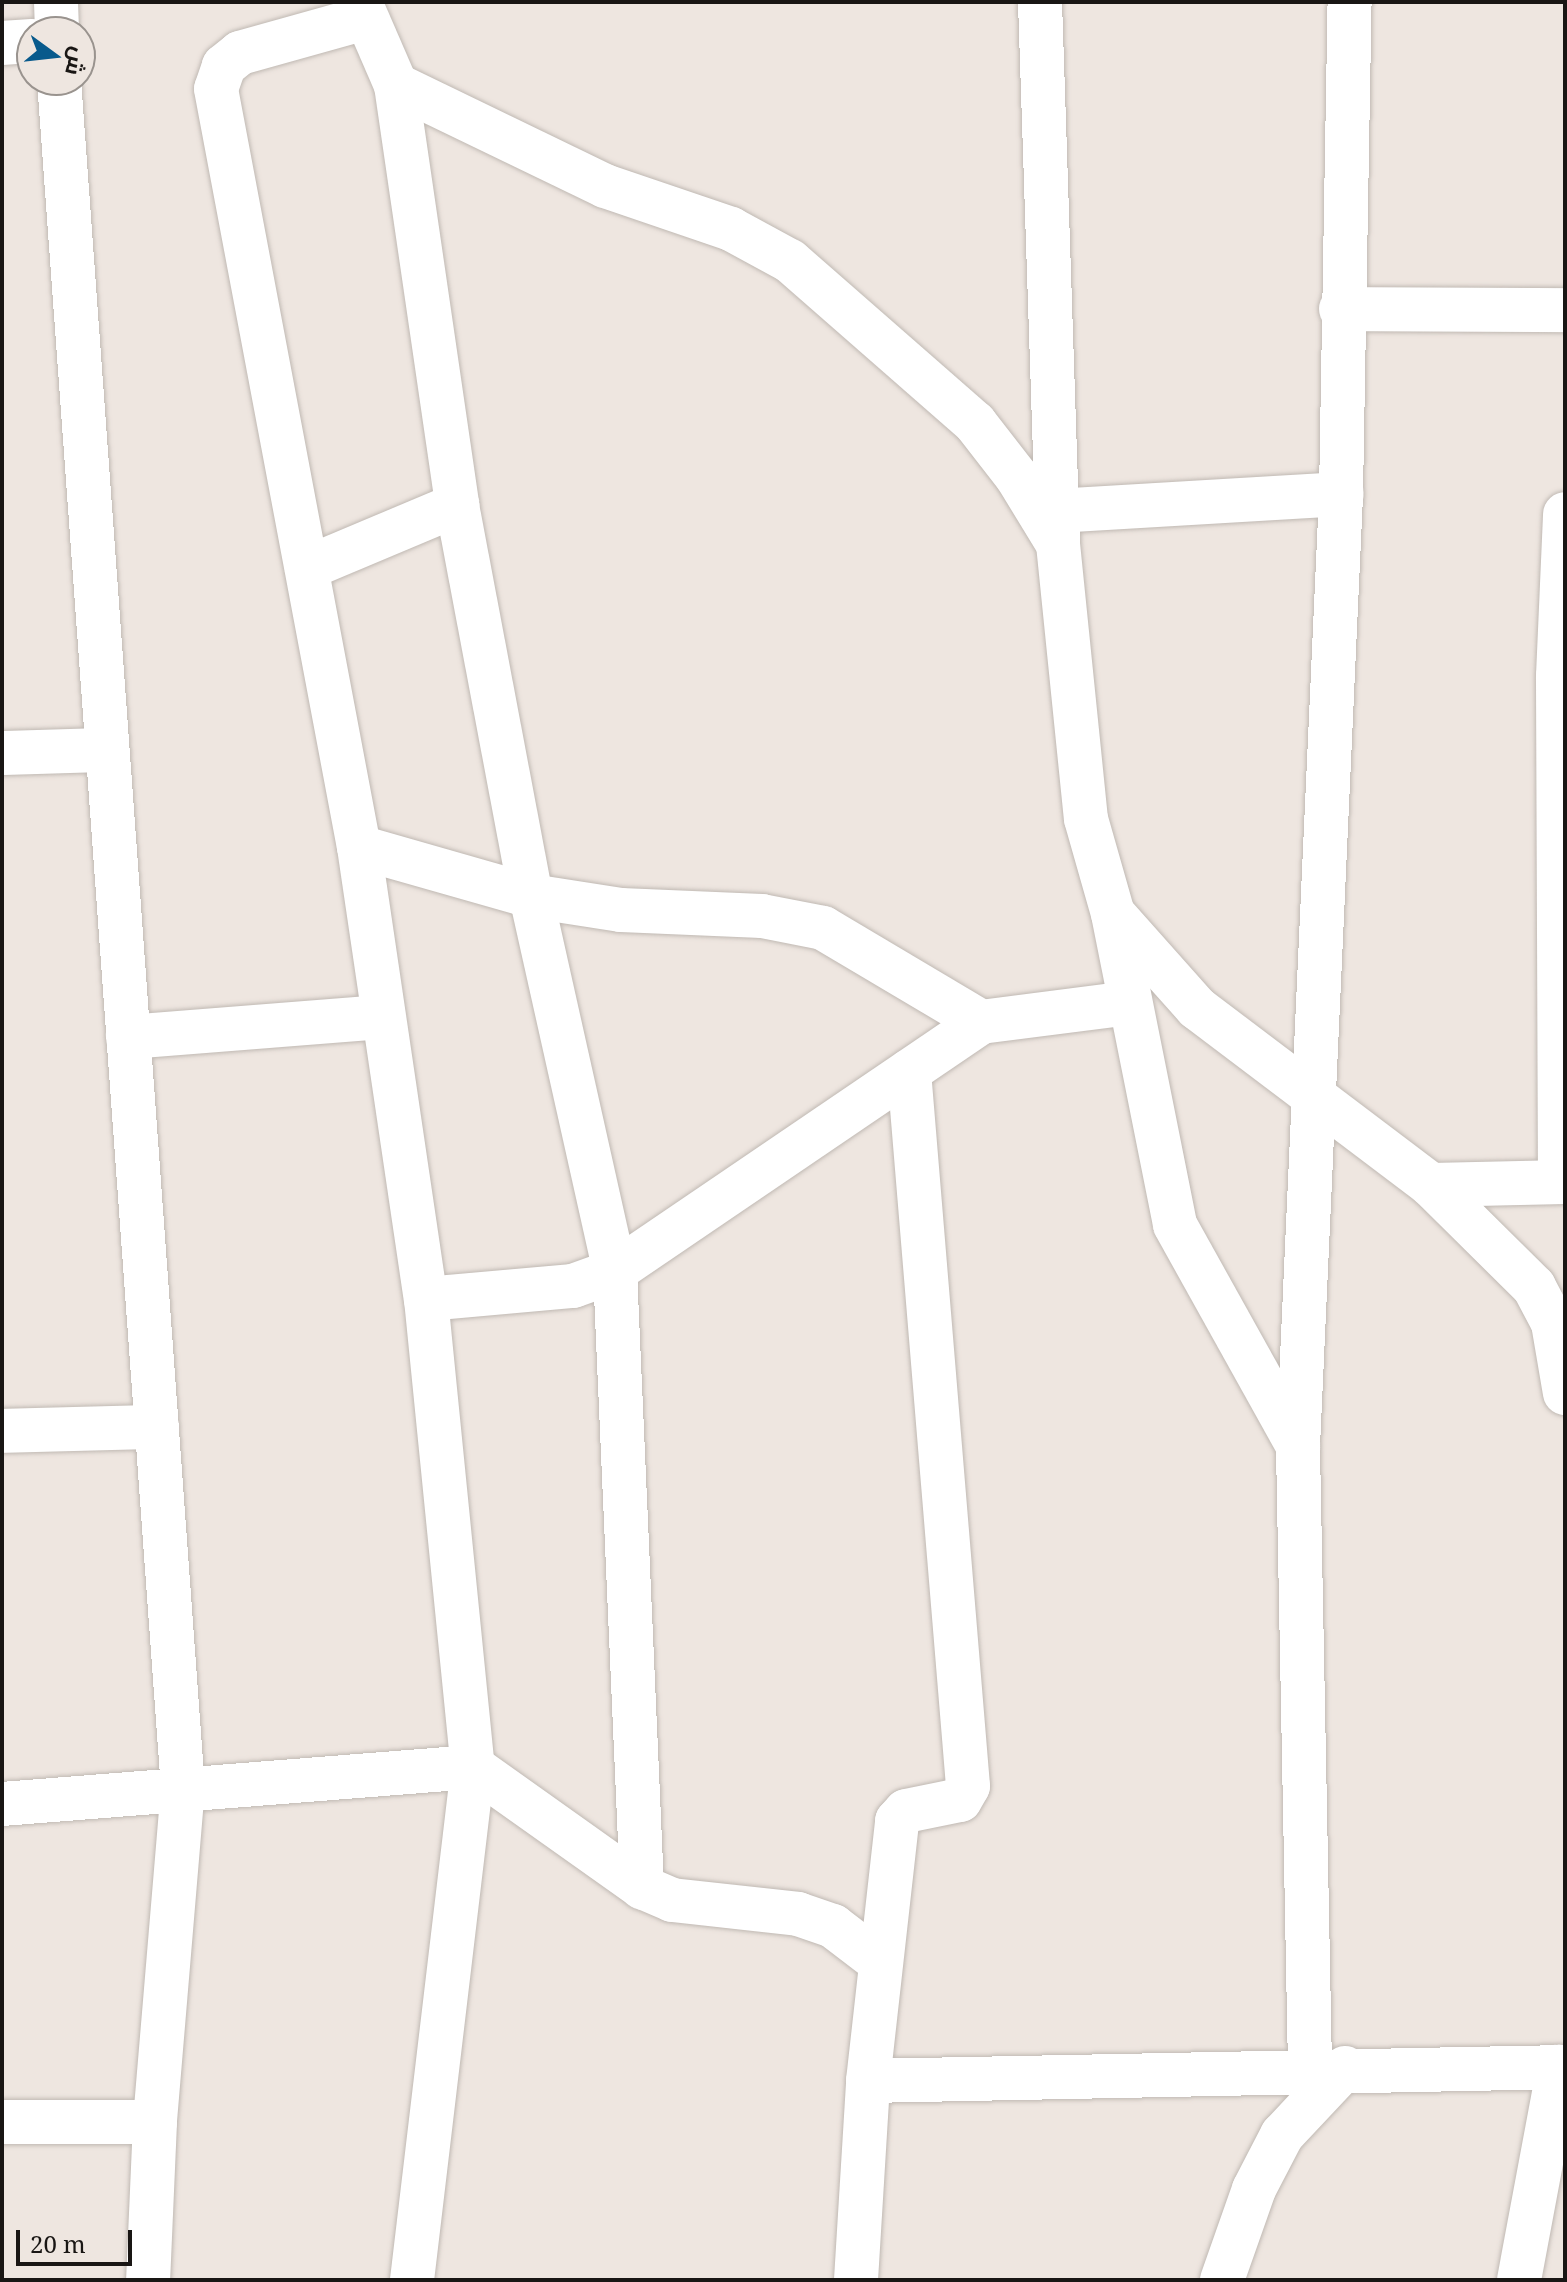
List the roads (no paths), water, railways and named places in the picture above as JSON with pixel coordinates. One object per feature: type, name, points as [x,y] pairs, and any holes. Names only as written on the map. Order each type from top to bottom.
[{"type":"street","points":[[1040,2],[1057,527],[1086,819],[1113,914],[1175,1225],[1298,1446]]},
{"type":"street","points":[[1222,2280],[1254,2189],[1282,2135],[1327,2068],[1298,1446],[1311,1097],[1341,494],[1341,309],[1350,2]]},
{"type":"street","points":[[412,2280],[473,1767],[426,1299],[359,847],[216,89],[224,66],[240,53],[362,10],[396,85],[457,505],[531,896],[615,1271],[642,1887]]},
{"type":"street","points":[[396,85],[605,186],[731,229],[790,261],[975,423],[1057,527]]},
{"type":"street","points":[[60,96],[105,750],[183,1787],[155,2122],[148,2280]]},
{"type":"street","points":[[1341,309],[1565,310]]},
{"type":"street","points":[[1057,527],[1341,494]]},
{"type":"street","points":[[307,568],[457,505]]},
{"type":"street","points":[[1431,1185],[1563,1182],[1562,676],[1565,514]]},
{"type":"street","points":[[2,753],[105,750]]},
{"type":"street","points":[[359,847],[531,896],[621,910],[762,916],[823,928],[981,1022]]},
{"type":"street","points":[[1113,914],[1197,1008],[1431,1185],[1534,1287],[1553,1323],[1565,1393]]},
{"type":"street","points":[[426,1299],[573,1286],[615,1271],[981,1022],[1130,1003]]},
{"type":"street","points":[[128,1037],[382,1017]]},
{"type":"street","points":[[856,2280],[868,2081],[897,1821],[906,1811],[960,1800],[968,1786],[909,1071]]},
{"type":"street","points":[[2,1431],[157,1427]]},
{"type":"street","points":[[2,1804],[183,1787],[473,1767],[642,1887],[672,1900],[798,1914],[833,1926],[880,1962]]},
{"type":"street","points":[[868,2081],[1327,2068],[1562,2067],[1519,2280]]},
{"type":"street","points":[[2,2122],[155,2122]]}]
